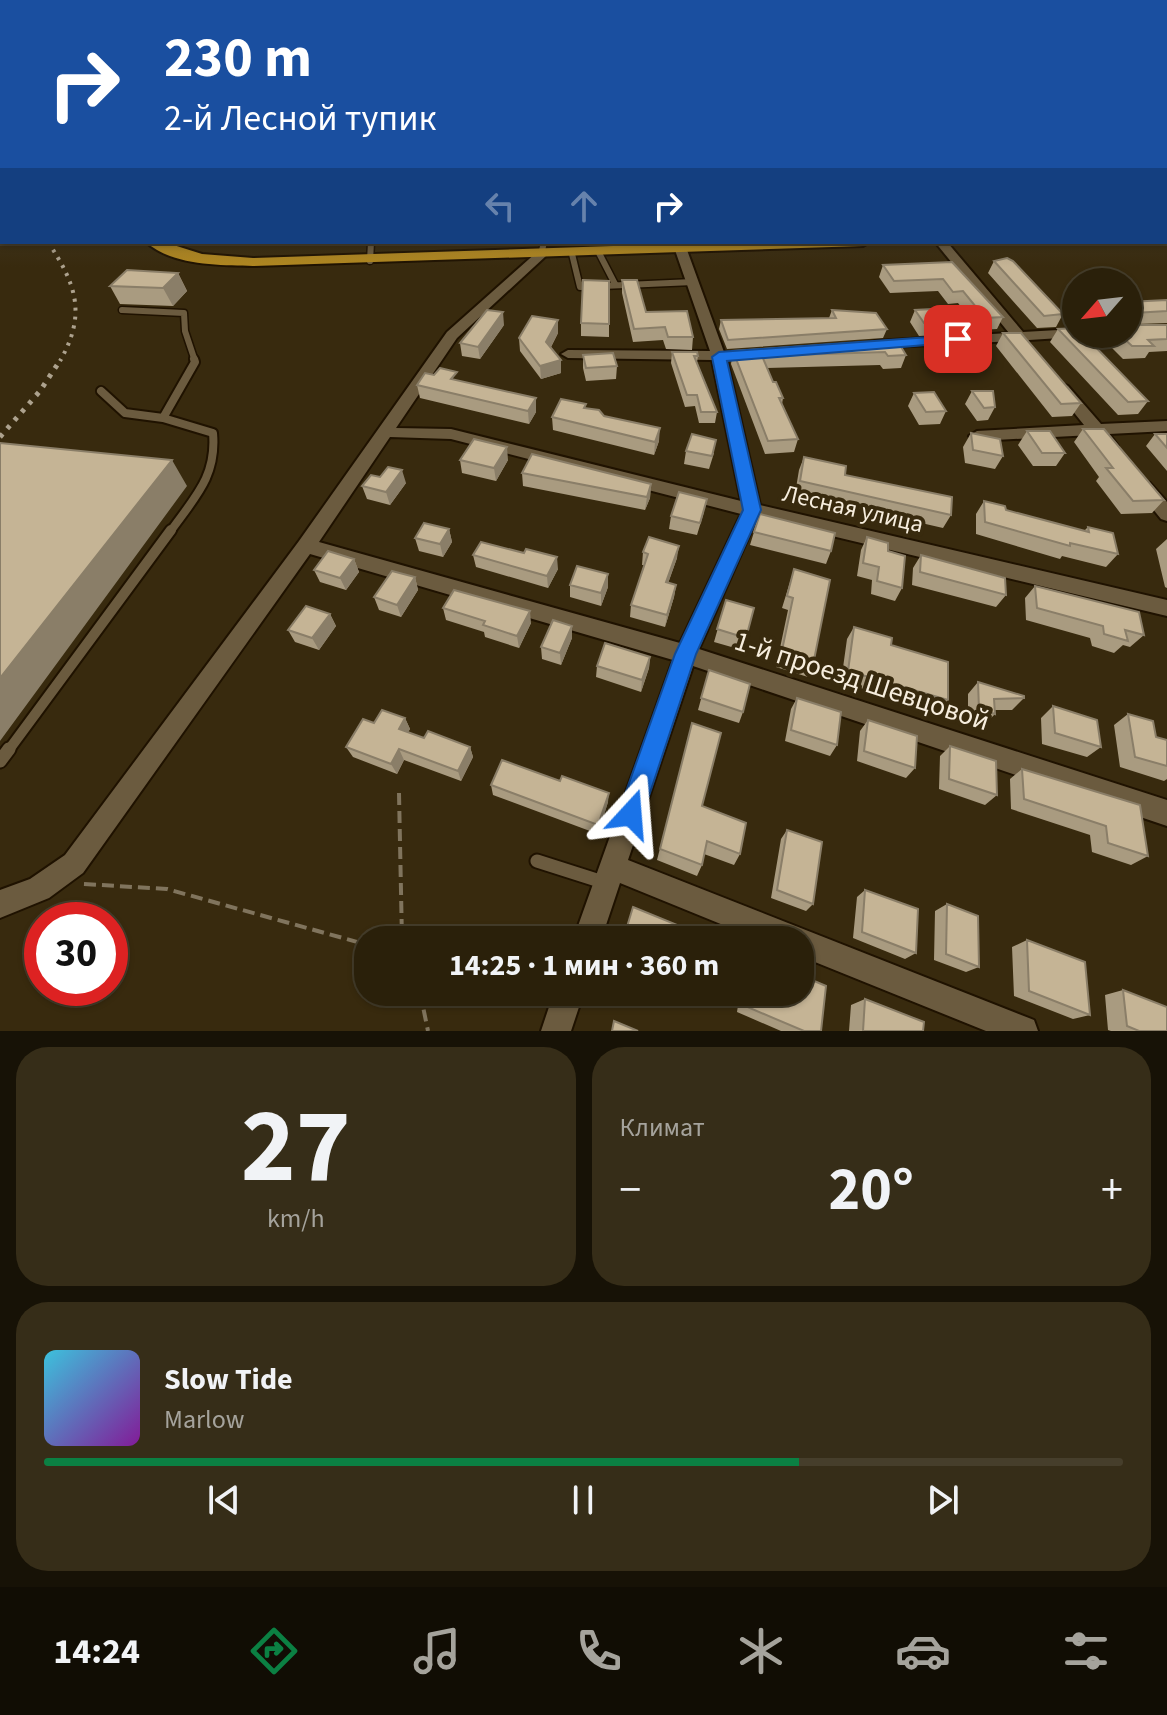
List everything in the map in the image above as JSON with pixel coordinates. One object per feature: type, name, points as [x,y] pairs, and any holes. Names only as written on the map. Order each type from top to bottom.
[{"type":"main road","points":[[158,244],[178,253],[226,261],[370,261],[542,248],[572,254],[787,244]]},
{"type":"street","points":[[943,244],[1037,358]]},
{"type":"street","points":[[7,903],[53,883],[74,864],[306,546],[452,335],[542,248]]},
{"type":"street","points":[[592,926],[686,654],[752,510],[719,357],[681,250]]},
{"type":"street","points":[[860,346],[1062,333]]},
{"type":"street","points":[[568,354],[719,357],[751,354]]},
{"type":"street","points":[[1057,382],[1117,454]]},
{"type":"street","points":[[977,436],[1167,426]]},
{"type":"street","name":"Лесная улица","points":[[387,431],[451,434],[752,510],[1167,608]]},
{"type":"street","points":[[1137,478],[1167,514]]},
{"type":"street","name":"1-й проезд Шевцовой","points":[[306,546],[686,654],[1167,813]]},
{"type":"street","points":[[610,875],[755,926]]},
{"type":"street","points":[[814,947],[1023,1031]]},
{"type":"street","points":[[556,1031],[564,1006]]},
{"type":"lane","points":[[370,261],[371,244]]},
{"type":"lane","points":[[599,253],[615,284]]},
{"type":"lane","points":[[572,254],[580,287],[693,282]]},
{"type":"lane","points":[[122,310],[184,313],[185,331],[195,362],[163,418]]},
{"type":"lane","points":[[0,761],[204,485],[215,457],[213,433],[163,418],[125,413],[101,391]]},
{"type":"lane","points":[[537,861],[610,875]]},
{"type":"path","points":[[399,793],[402,926]]},
{"type":"path","points":[[53,883],[167,889],[354,941]]},
{"type":"path","points":[[423,1006],[428,1031]]},
{"type":"building","points":[[1007,258],[1013,261],[1062,314],[1044,316],[994,261]]},
{"type":"building","points":[[952,262],[1003,317],[985,318],[963,291],[953,292],[943,279],[894,281],[883,265]]},
{"type":"building","points":[[127,270],[178,273],[163,288],[110,286]]},
{"type":"building","points":[[583,280],[609,281],[609,324],[581,323]]},
{"type":"building","points":[[622,280],[637,280],[646,312],[687,311],[693,337],[668,337],[665,327],[634,329]]},
{"type":"building","points":[[1167,300],[1167,311],[1142,313],[1142,301]]},
{"type":"building","points":[[933,309],[942,322],[924,323],[915,310]]},
{"type":"building","points":[[487,310],[503,312],[478,347],[460,343]]},
{"type":"building","points":[[832,310],[876,313],[887,329],[728,340],[721,320],[836,318]]},
{"type":"building","points":[[532,316],[558,320],[546,342],[561,360],[540,366],[519,338]]},
{"type":"building","points":[[1142,325],[1167,325],[1167,339],[1148,340],[1154,346],[1142,346]]},
{"type":"building","points":[[1003,333],[1021,333],[1081,403],[1061,404]]},
{"type":"building","points":[[897,340],[906,355],[888,356],[885,352],[762,356],[783,398],[779,398],[798,439],[768,441],[733,351]]},
{"type":"building","points":[[949,342],[958,355],[937,355],[930,344]]},
{"type":"building","points":[[1076,348],[1097,348],[1148,401],[1128,402]]},
{"type":"building","points":[[672,352],[697,352],[698,356],[694,356],[717,412],[701,412],[697,395],[687,395]]},
{"type":"building","points":[[613,353],[617,366],[586,368],[583,355]]},
{"type":"building","points":[[440,368],[457,372],[451,379],[536,398],[528,411],[417,385],[425,373],[434,375]]},
{"type":"building","points":[[972,391],[993,391],[995,407],[984,408]]},
{"type":"building","points":[[934,392],[946,411],[926,412],[914,393]]},
{"type":"building","points":[[561,399],[586,404],[584,408],[599,410],[604,416],[660,428],[655,442],[552,417]]},
{"type":"building","points":[[1083,429],[1104,429],[1164,500],[1133,501],[1106,468],[1113,468]]},
{"type":"building","points":[[1027,431],[1050,431],[1065,453],[1042,453]]},
{"type":"building","points":[[971,433],[1000,439],[1003,456],[973,450]]},
{"type":"building","points":[[692,434],[716,440],[712,456],[686,451]]},
{"type":"building","points":[[1155,434],[1167,434],[1167,448]]},
{"type":"building","points":[[474,439],[507,447],[494,468],[460,460]]},
{"type":"building","points":[[0,443],[172,460],[0,678]]},
{"type":"building","points":[[532,454],[651,484],[647,497],[522,473]]},
{"type":"building","points":[[804,457],[846,466],[845,475],[952,497],[951,515],[800,481]]},
{"type":"building","points":[[388,467],[402,470],[386,492],[362,486],[371,475],[380,477]]},
{"type":"building","points":[[679,492],[707,499],[700,523],[671,516]]},
{"type":"building","points":[[984,501],[1005,506],[1006,510],[1089,532],[1088,527],[1113,533],[1118,554],[1070,543],[1070,546],[985,522]]},
{"type":"building","points":[[760,514],[835,533],[831,551],[754,532]]},
{"type":"building","points":[[424,523],[449,529],[440,544],[415,538]]},
{"type":"building","points":[[649,537],[679,546],[666,582],[676,585],[667,615],[631,605],[648,554],[643,552]]},
{"type":"building","points":[[867,537],[888,543],[888,551],[905,556],[902,588],[877,581],[879,567],[863,563]]},
{"type":"building","points":[[481,542],[524,553],[526,549],[557,557],[547,576],[473,555]]},
{"type":"building","points":[[328,551],[354,559],[340,578],[314,570]]},
{"type":"building","points":[[921,555],[1005,578],[1006,595],[920,572]]},
{"type":"building","points":[[577,566],[608,574],[601,593],[570,585]]},
{"type":"building","points":[[794,569],[830,580],[813,665],[781,655],[793,598],[787,596]]},
{"type":"building","points":[[392,571],[415,577],[397,605],[374,597]]},
{"type":"building","points":[[1035,586],[1139,612],[1144,635],[1125,630],[1128,641],[1104,634],[1103,626],[1037,608]]},
{"type":"building","points":[[454,590],[530,611],[517,636],[483,625],[485,621],[443,608]]},
{"type":"building","points":[[726,600],[754,608],[746,638],[717,629]]},
{"type":"building","points":[[306,606],[330,614],[312,638],[288,630]]},
{"type":"building","points":[[553,620],[572,626],[560,653],[541,647]]},
{"type":"building","points":[[854,627],[892,638],[891,645],[948,662],[948,700],[848,671]]},
{"type":"building","points":[[605,643],[650,657],[642,680],[597,666]]},
{"type":"building","points":[[709,670],[750,684],[743,712],[701,698]]},
{"type":"building","points":[[978,682],[1024,698],[994,699],[995,714],[979,709]]},
{"type":"building","points":[[797,698],[841,712],[837,745],[791,730]]},
{"type":"building","points":[[1053,706],[1097,720],[1101,747],[1055,733]]},
{"type":"building","points":[[382,710],[405,718],[399,729],[424,738],[428,731],[470,747],[458,771],[399,749],[391,764],[346,747],[363,719],[374,723]]},
{"type":"building","points":[[1128,714],[1153,721],[1156,737],[1167,740],[1167,766],[1135,757]]},
{"type":"building","points":[[868,720],[917,736],[915,768],[864,751]]},
{"type":"building","points":[[692,723],[721,733],[702,806],[746,823],[740,854],[707,841],[702,865],[660,849]]},
{"type":"building","points":[[950,746],[996,761],[997,795],[949,779]]},
{"type":"building","points":[[502,760],[560,781],[562,776],[609,793],[598,825],[491,785]]},
{"type":"building","points":[[1022,769],[1140,805],[1148,856],[1108,843],[1106,826],[1024,799]]},
{"type":"building","points":[[787,830],[822,842],[813,904],[777,890]]},
{"type":"building","points":[[865,890],[918,909],[916,953],[862,932]]},
{"type":"building","points":[[947,904],[978,916],[979,967],[946,954]]},
{"type":"building","points":[[633,907],[680,926],[627,926]]},
{"type":"building","points":[[1027,940],[1085,962],[1090,1015],[1029,991]]},
{"type":"building","points":[[814,981],[826,986],[821,1031],[804,1031],[745,1006],[814,1006]]},
{"type":"building","points":[[1123,990],[1167,1007],[1167,1031],[1139,1031],[1127,1026]]},
{"type":"building","points":[[865,999],[924,1022],[923,1031],[863,1031]]},
{"type":"building","points":[[614,1021],[638,1031],[612,1031]]},
{"type":"railway","points":[[49,244],[65,272],[75,300],[73,328],[61,359]]},
{"type":"railway","points":[[0,437],[40,391],[61,359]]},
{"type":"route","points":[[631,814],[686,654],[752,510],[719,357],[958,339]]}]
